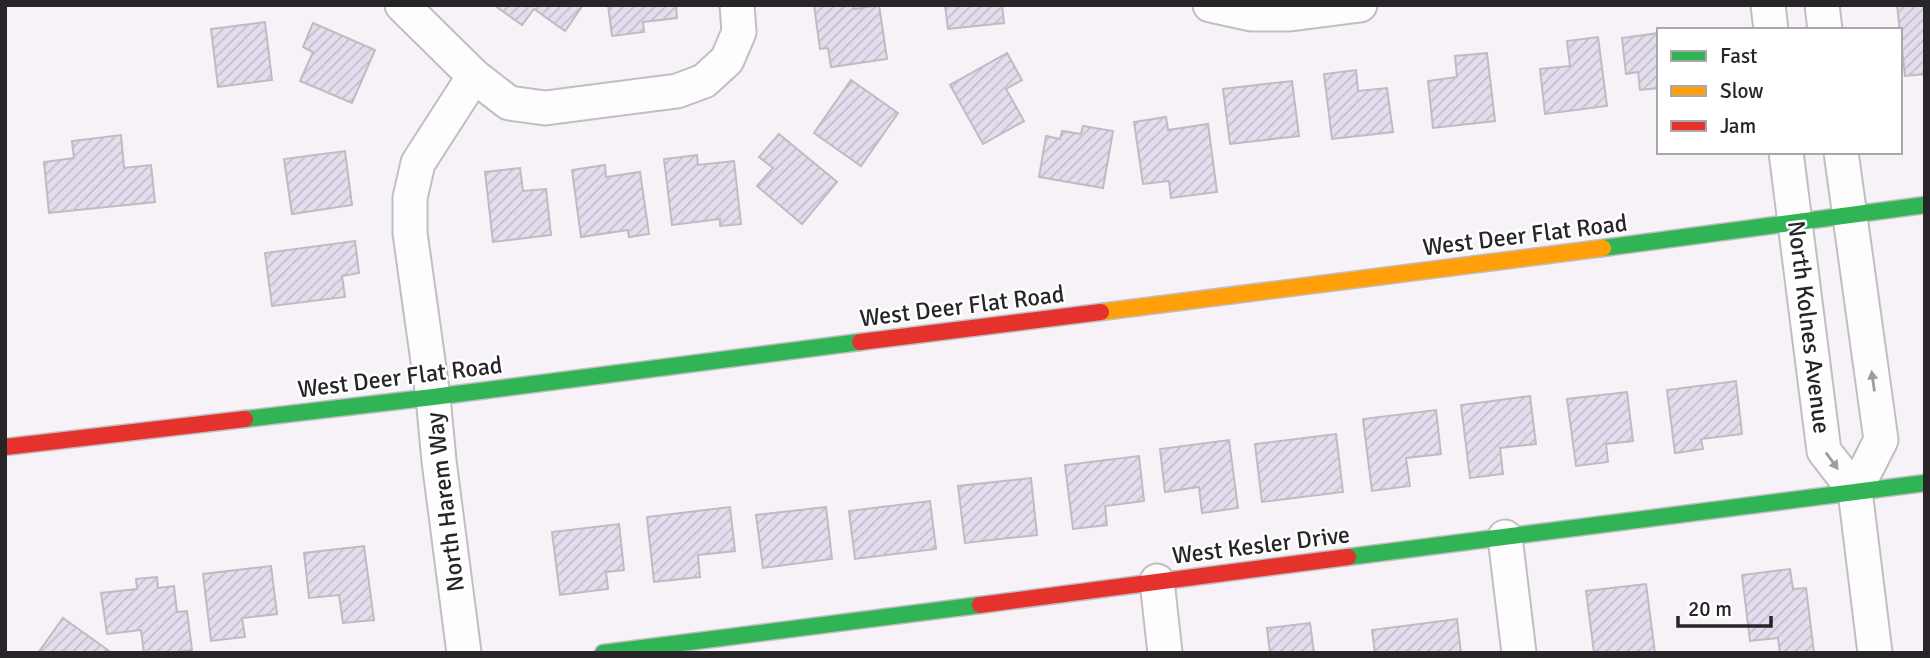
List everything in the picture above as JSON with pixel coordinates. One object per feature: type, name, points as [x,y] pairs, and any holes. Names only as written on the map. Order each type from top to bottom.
[{"type":"main road","name":"West Deer Flat Road","points":[[5,447],[433,397],[1925,205]]},
{"type":"main road","name":"West Kesler Drive","points":[[604,653],[1925,483]]},
{"type":"street","points":[[402,5],[474,76],[509,103],[545,108],[677,91],[704,80],[727,60],[739,32],[737,5]]},
{"type":"street","points":[[1210,5],[1251,15],[1290,14],[1360,5]]},
{"type":"street","points":[[1768,5],[1771,28]]},
{"type":"street","points":[[1822,5],[1825,28]]},
{"type":"street","name":"North Harem Way","points":[[464,653],[410,233],[410,198],[418,163],[474,76]]},
{"type":"street","name":"North Kolnes Avenue","points":[[1786,154],[1824,451],[1854,492],[1875,653]]},
{"type":"street","points":[[1841,154],[1881,440],[1854,492]]},
{"type":"street","points":[[1505,537],[1519,653]]},
{"type":"street","points":[[1157,581],[1165,653]]},
{"type":"building","points":[[494,5],[583,5],[565,31],[534,9],[522,25]]},
{"type":"building","points":[[608,5],[676,5],[677,18],[643,22],[644,32],[612,36]]},
{"type":"building","points":[[814,5],[854,5],[854,9],[879,5],[887,59],[831,67],[828,48],[820,49]]},
{"type":"building","points":[[945,5],[1002,5],[1004,23],[948,29]]},
{"type":"building","points":[[1897,5],[1925,5],[1925,74],[1905,76],[1902,28],[1900,28]]},
{"type":"building","points":[[265,22],[272,80],[218,87],[211,29]]},
{"type":"building","points":[[313,23],[375,50],[352,103],[300,81],[313,52],[303,47]]},
{"type":"building","points":[[1657,33],[1657,88],[1640,90],[1638,72],[1626,74],[1622,38]]},
{"type":"building","points":[[1598,37],[1607,106],[1545,114],[1540,69],[1570,66],[1567,41]]},
{"type":"building","points":[[1007,53],[1022,80],[1006,89],[1024,121],[983,144],[950,85]]},
{"type":"building","points":[[1487,53],[1495,121],[1433,128],[1428,81],[1457,77],[1455,56]]},
{"type":"building","points":[[1356,70],[1358,91],[1387,88],[1393,132],[1332,139],[1324,74]]},
{"type":"building","points":[[851,80],[898,113],[861,166],[814,133]]},
{"type":"building","points":[[1292,81],[1299,136],[1230,144],[1223,89]]},
{"type":"building","points":[[1166,117],[1168,130],[1208,124],[1217,192],[1171,198],[1169,181],[1143,184],[1134,122]]},
{"type":"building","points":[[1083,126],[1113,131],[1103,188],[1039,177],[1046,136],[1060,139],[1062,131],[1081,134]]},
{"type":"building","points":[[779,134],[837,182],[802,224],[757,186],[773,168],[759,157]]},
{"type":"building","points":[[121,135],[124,168],[151,165],[155,202],[49,213],[44,162],[74,158],[72,141]]},
{"type":"building","points":[[345,151],[352,205],[292,214],[284,159]]},
{"type":"building","points":[[697,155],[698,165],[734,161],[741,224],[720,226],[720,219],[672,225],[664,159]]},
{"type":"building","points":[[605,165],[606,177],[640,172],[649,234],[629,237],[628,230],[581,237],[572,170]]},
{"type":"building","points":[[520,168],[523,191],[546,189],[551,235],[493,242],[485,172]]},
{"type":"building","points":[[355,241],[359,273],[342,276],[345,297],[272,306],[265,253]]},
{"type":"building","points":[[1736,381],[1742,434],[1701,439],[1703,449],[1675,453],[1667,390]]},
{"type":"building","points":[[1627,392],[1633,441],[1606,444],[1608,462],[1576,466],[1567,399]]},
{"type":"building","points":[[1530,396],[1536,444],[1500,448],[1503,474],[1470,478],[1461,405]]},
{"type":"building","points":[[1436,410],[1441,454],[1406,458],[1410,486],[1372,491],[1363,419]]},
{"type":"building","points":[[1336,434],[1343,492],[1262,502],[1255,444]]},
{"type":"building","points":[[1229,440],[1238,508],[1202,513],[1199,487],[1165,492],[1160,449]]},
{"type":"building","points":[[1139,456],[1144,501],[1105,506],[1107,525],[1073,529],[1065,465]]},
{"type":"building","points":[[1031,478],[1037,535],[965,543],[958,486]]},
{"type":"building","points":[[930,501],[936,549],[855,559],[849,511]]},
{"type":"building","points":[[730,507],[735,551],[698,555],[700,577],[654,582],[647,517]]},
{"type":"building","points":[[826,507],[832,559],[763,568],[756,515]]},
{"type":"building","points":[[619,524],[624,570],[606,572],[608,589],[560,595],[552,532]]},
{"type":"building","points":[[364,546],[374,620],[343,623],[339,595],[309,598],[304,553]]},
{"type":"building","points":[[271,566],[277,614],[242,618],[245,637],[211,641],[203,574]]},
{"type":"building","points":[[1790,569],[1793,589],[1806,588],[1814,653],[1780,653],[1778,638],[1750,641],[1742,575]]},
{"type":"building","points":[[157,577],[158,588],[174,586],[177,612],[187,611],[192,650],[144,653],[141,630],[107,634],[101,593],[137,589],[136,579]]},
{"type":"building","points":[[1646,584],[1655,653],[1594,653],[1586,591]]},
{"type":"building","points":[[63,618],[112,653],[38,653]]},
{"type":"building","points":[[1457,619],[1461,653],[1375,653],[1372,630]]},
{"type":"building","points":[[1310,623],[1314,653],[1270,653],[1267,628]]},
{"type":"traffic: fast","points":[[1603,248],[1925,205]]},
{"type":"traffic: fast","points":[[245,419],[860,342]]},
{"type":"traffic: fast","points":[[1348,557],[1925,483]]},
{"type":"traffic: fast","points":[[603,653],[980,605]]},
{"type":"traffic: slow","points":[[1101,312],[1603,248]]},
{"type":"traffic: jam","points":[[860,342],[1101,312]]},
{"type":"traffic: jam","points":[[5,447],[245,419]]},
{"type":"traffic: jam","points":[[980,605],[1348,557]]}]
